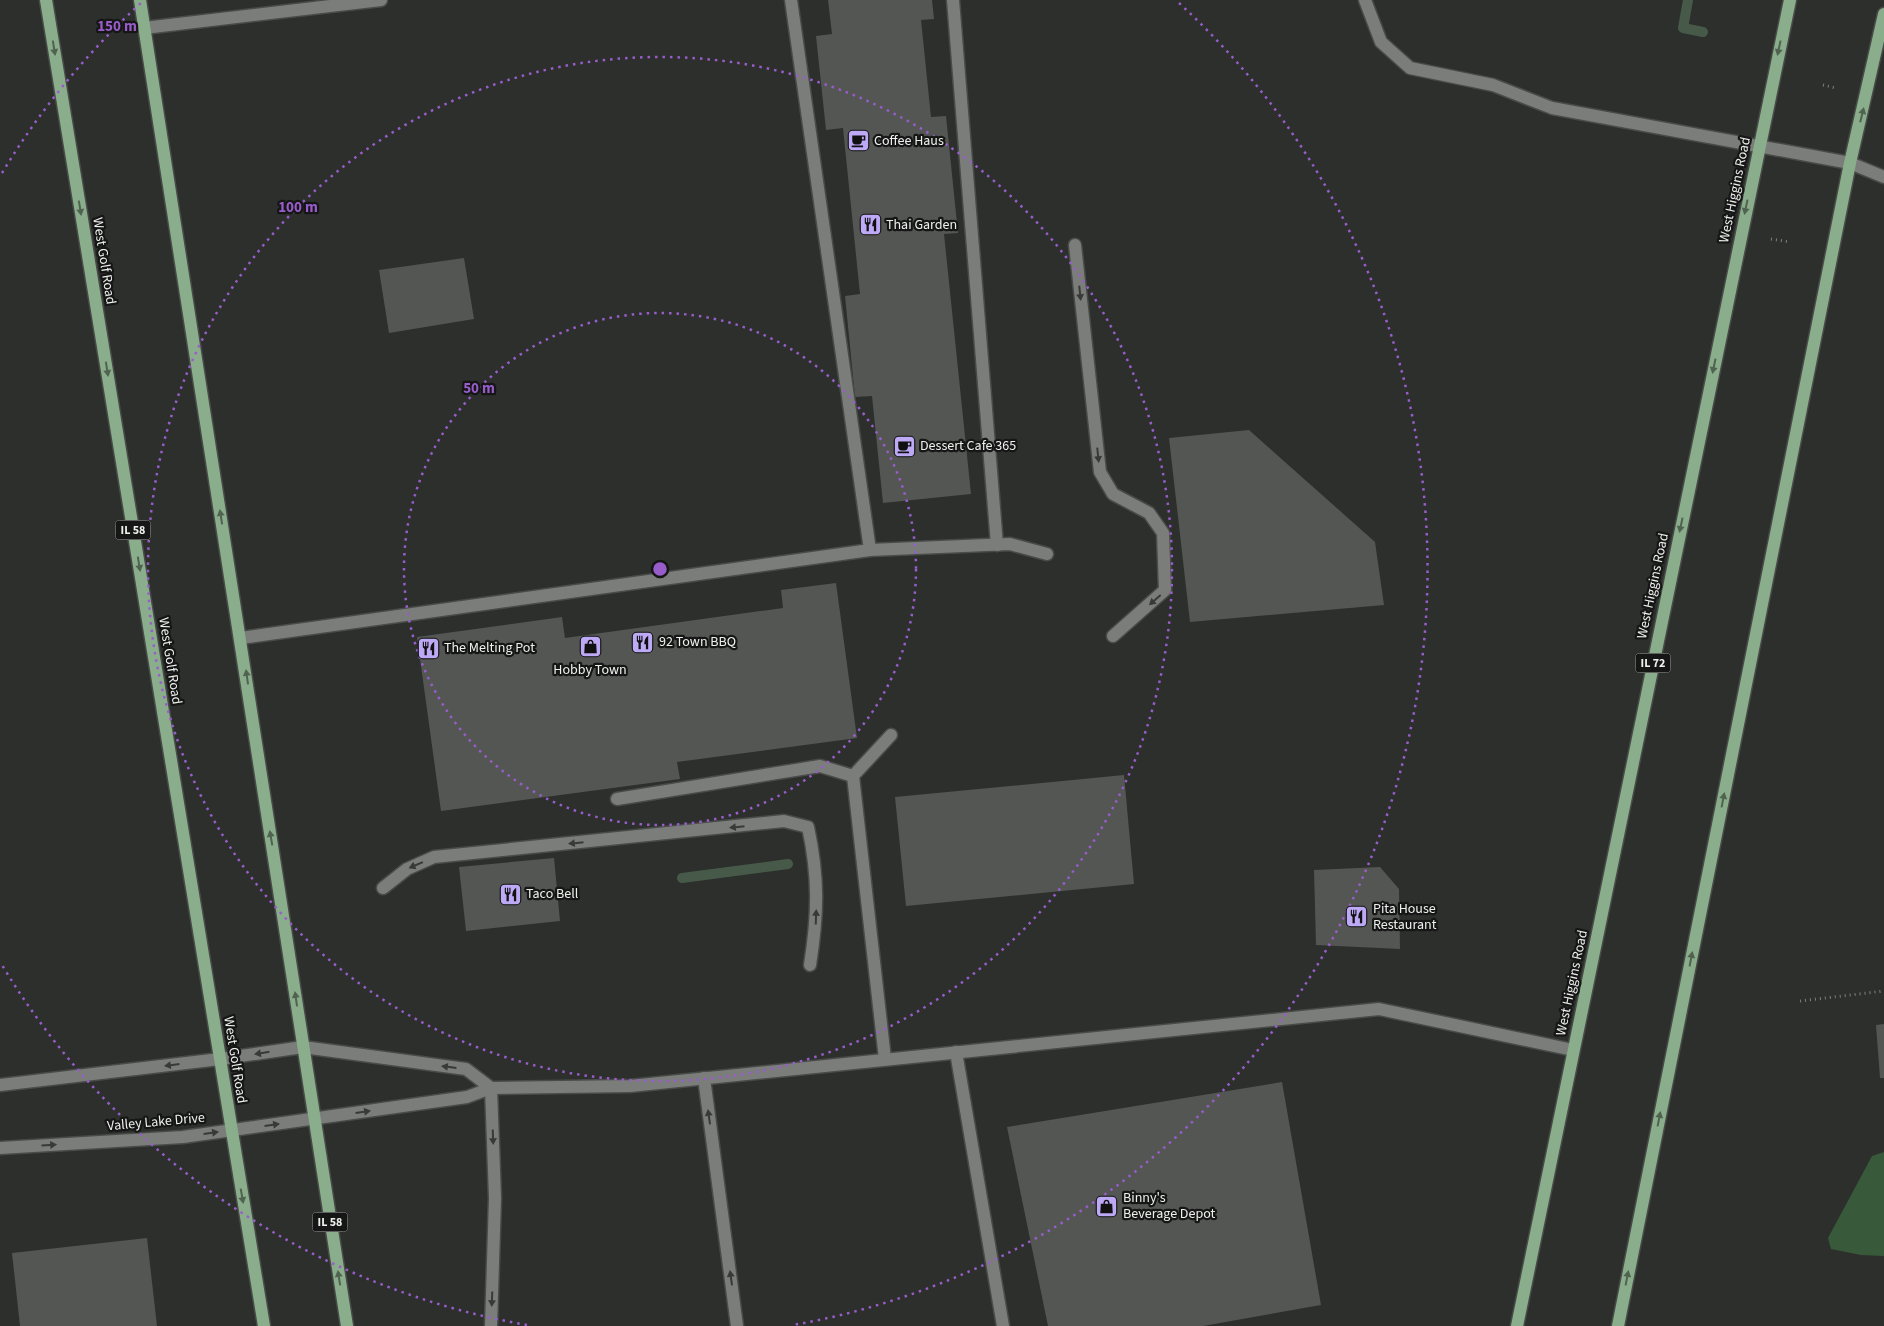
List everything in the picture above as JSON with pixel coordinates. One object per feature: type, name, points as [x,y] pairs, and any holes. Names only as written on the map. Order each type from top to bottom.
[{"type":"main road","name":"West Golf Road","points":[[46,0],[264,1326]]},
{"type":"main road","name":"IL 58","points":[[140,0],[347,1326]]},
{"type":"main road","name":"West Higgins Road","points":[[1517,1326],[1790,0]]},
{"type":"main road","points":[[1618,1326],[1850,163],[1884,14]]},
{"type":"street","points":[[144,28],[381,0]]},
{"type":"street","points":[[791,0],[870,550]]},
{"type":"street","points":[[953,0],[997,545]]},
{"type":"street","points":[[1365,0],[1381,42],[1410,68],[1492,85],[1552,108],[1850,163],[1884,177]]},
{"type":"street","points":[[1075,245],[1100,472],[1113,494],[1149,513],[1163,533],[1166,590],[1113,636]]},
{"type":"street","points":[[241,638],[870,550],[1010,544],[1047,554]]},
{"type":"street","points":[[885,1059],[853,776],[891,735]]},
{"type":"street","points":[[617,799],[820,766],[853,776]]},
{"type":"street","points":[[383,888],[407,869],[434,858],[784,821],[808,827],[815,860],[817,920],[810,965]]},
{"type":"street","name":"Valley Lake Drive","points":[[0,1148],[183,1137],[467,1097],[491,1088],[630,1086],[1379,1009],[1573,1050]]},
{"type":"street","points":[[0,1085],[220,1059],[303,1047],[466,1069],[491,1088],[495,1198],[491,1326]]},
{"type":"street","points":[[956,1052],[1003,1326]]},
{"type":"street","points":[[704,1078],[737,1326]]},
{"type":"path","points":[[1823,85],[1836,88]]},
{"type":"path","points":[[1771,239],[1790,242]]},
{"type":"path","points":[[1800,1001],[1884,991]]},
{"type":"green space","points":[[1884,1152],[1884,1256],[1861,1255],[1831,1249],[1828,1238],[1872,1156]]},
{"type":"building","points":[[828,0],[932,0],[934,19],[921,20],[931,117],[946,116],[958,233],[944,234],[971,494],[883,503],[872,396],[855,397],[845,296],[860,294],[843,128],[826,130],[816,36],[832,34]]},
{"type":"building","points":[[464,258],[474,319],[389,333],[379,270]]},
{"type":"building","points":[[1249,430],[1375,542],[1384,605],[1190,622],[1169,438]]},
{"type":"building","points":[[836,583],[857,738],[677,762],[680,779],[441,811],[417,637],[562,617],[565,638],[783,608],[781,590]]},
{"type":"building","points":[[1124,775],[1134,884],[906,906],[895,797]]},
{"type":"building","name":"Taco Bell","points":[[554,858],[560,921],[466,931],[459,867]]},
{"type":"building","name":"Pita House Restaurant","points":[[1380,867],[1399,889],[1400,949],[1316,945],[1314,870]]},
{"type":"building","points":[[1884,1024],[1884,1078],[1880,1078],[1876,1025]]},
{"type":"building","points":[[1282,1082],[1321,1305],[1203,1326],[1048,1326],[1007,1127]]},
{"type":"building","points":[[147,1238],[157,1326],[20,1326],[12,1253]]},
{"type":"waterway","points":[[1688,0],[1683,28],[1703,32]]},
{"type":"waterway","points":[[682,878],[788,864]]},
{"type":"place","name":"Coffee Haus","points":[[858,141]]},
{"type":"place","name":"Thai Garden","points":[[870,225]]},
{"type":"place","name":"Dessert Cafe 365","points":[[904,446]]},
{"type":"place","name":"92 Town BBQ","points":[[643,642]]},
{"type":"place","name":"Hobby Town","points":[[590,647]]},
{"type":"place","name":"The Melting Pot","points":[[428,648]]},
{"type":"place","name":"Taco Bell","points":[[510,894]]},
{"type":"place","name":"Pita House Restaurant","points":[[1357,917]]},
{"type":"place","name":"Binny's Beverage Depot","points":[[1107,1206]]}]
